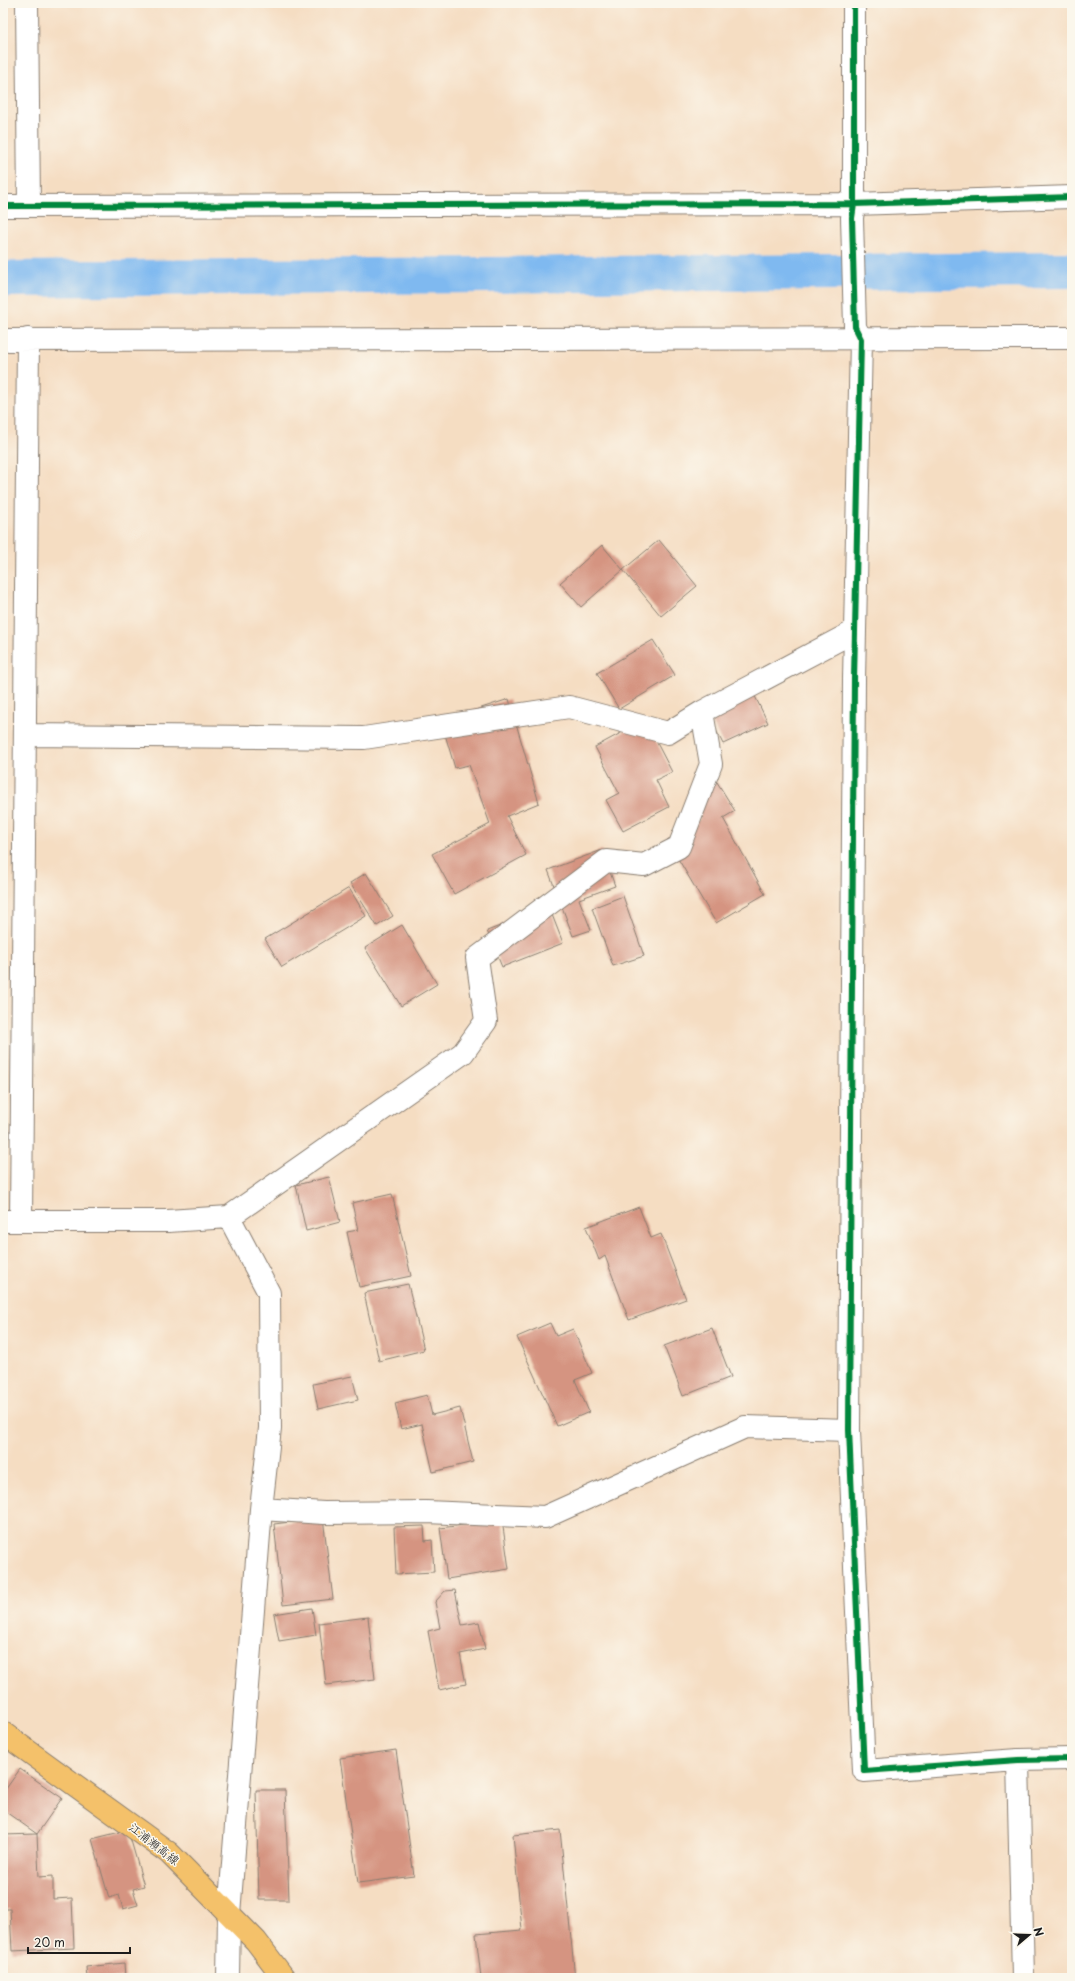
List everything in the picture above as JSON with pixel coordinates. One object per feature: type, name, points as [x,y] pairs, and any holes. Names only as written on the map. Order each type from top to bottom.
[{"type":"main road","name":"江浦瀬高線","points":[[3,1733],[169,1853],[256,1941],[284,1978]]},
{"type":"street","points":[[27,3],[29,206]]},
{"type":"street","points":[[854,3],[853,211],[858,333],[849,1430],[864,1770],[1018,1760],[1072,1760]]},
{"type":"street","points":[[3,206],[853,211],[1072,197]]},
{"type":"street","points":[[3,340],[858,333],[1072,338]]},
{"type":"street","points":[[28,339],[25,735],[12,1221],[168,1221],[229,1217],[463,1054],[486,1021],[477,958],[606,862],[644,865],[679,847],[711,764],[702,712]]},
{"type":"street","points":[[25,735],[364,738],[569,707],[668,733],[702,712],[855,630]]},
{"type":"street","points":[[228,1978],[230,1914],[261,1509],[270,1428],[269,1293],[229,1217]]},
{"type":"street","points":[[261,1509],[324,1513],[426,1512],[545,1517],[745,1427],[849,1430]]},
{"type":"street","points":[[1018,1760],[1023,1978]]},
{"type":"building","points":[[659,540],[697,586],[661,616],[623,570]]},
{"type":"building","points":[[602,545],[623,570],[581,607],[560,583]]},
{"type":"building","points":[[653,640],[675,675],[619,709],[597,673]]},
{"type":"building","points":[[751,688],[768,723],[723,744],[706,710]]},
{"type":"building","points":[[509,699],[539,803],[507,816],[526,855],[454,894],[432,854],[490,824],[469,765],[455,768],[441,721]]},
{"type":"building","points":[[645,720],[672,772],[656,780],[669,807],[623,831],[606,800],[619,793],[595,747]]},
{"type":"building","points":[[717,782],[735,811],[723,818],[765,894],[716,923],[667,840],[700,819],[694,796]]},
{"type":"building","points":[[602,850],[615,886],[579,899],[591,930],[573,936],[548,870]]},
{"type":"building","points":[[366,873],[393,916],[377,926],[350,883]]},
{"type":"building","points":[[349,888],[366,916],[282,967],[265,939]]},
{"type":"building","points":[[623,896],[644,956],[613,966],[592,908]]},
{"type":"building","points":[[549,907],[563,943],[502,967],[487,931]]},
{"type":"building","points":[[402,925],[437,984],[401,1006],[365,948]]},
{"type":"building","points":[[329,1177],[340,1222],[306,1231],[296,1185]]},
{"type":"building","points":[[392,1194],[411,1276],[359,1287],[347,1232],[358,1230],[352,1203]]},
{"type":"building","points":[[639,1207],[651,1238],[661,1234],[686,1299],[629,1320],[605,1256],[599,1260],[586,1227]]},
{"type":"building","points":[[408,1284],[424,1350],[379,1361],[364,1293]]},
{"type":"building","points":[[550,1323],[556,1336],[573,1329],[592,1373],[575,1380],[589,1412],[557,1426],[517,1337]]},
{"type":"building","points":[[712,1328],[731,1377],[683,1396],[664,1346]]},
{"type":"building","points":[[352,1376],[358,1400],[318,1409],[313,1384]]},
{"type":"building","points":[[427,1395],[432,1415],[460,1408],[473,1462],[433,1472],[422,1424],[401,1429],[395,1403]]},
{"type":"building","points":[[323,1518],[333,1599],[283,1605],[274,1524]]},
{"type":"building","points":[[502,1520],[509,1569],[447,1579],[440,1528]]},
{"type":"building","points":[[424,1526],[425,1541],[432,1540],[434,1572],[396,1574],[394,1527]]},
{"type":"building","points":[[455,1590],[462,1625],[479,1622],[485,1649],[460,1654],[466,1684],[439,1690],[428,1631],[440,1628],[435,1602],[445,1591]]},
{"type":"building","points":[[312,1608],[316,1635],[279,1641],[274,1614]]},
{"type":"building","points":[[368,1617],[375,1679],[326,1685],[319,1623]]},
{"type":"building","points":[[396,1750],[414,1876],[358,1883],[340,1758]]},
{"type":"building","points":[[20,1769],[62,1798],[37,1834],[3,1810],[3,1793]]},
{"type":"building","points":[[256,1790],[285,1790],[289,1900],[259,1900]]},
{"type":"building","points":[[128,1830],[144,1886],[133,1889],[138,1905],[123,1909],[119,1895],[109,1898],[92,1839]]},
{"type":"building","points":[[560,1830],[575,1978],[481,1978],[476,1934],[522,1930],[513,1835]]},
{"type":"building","points":[[37,1834],[39,1877],[53,1876],[53,1899],[72,1898],[74,1948],[12,1951],[10,1909],[3,1909],[3,1835]]},
{"type":"building","points":[[124,1963],[125,1978],[87,1978],[86,1967]]},
{"type":"waterway","points":[[3,279],[1072,270]]},
{"type":"cycle path","points":[[854,3],[854,204],[852,218],[855,327],[861,339],[854,680],[849,1430],[864,1771],[1018,1760],[1072,1759]]},
{"type":"cycle path","points":[[3,206],[854,204],[1072,197]]}]
